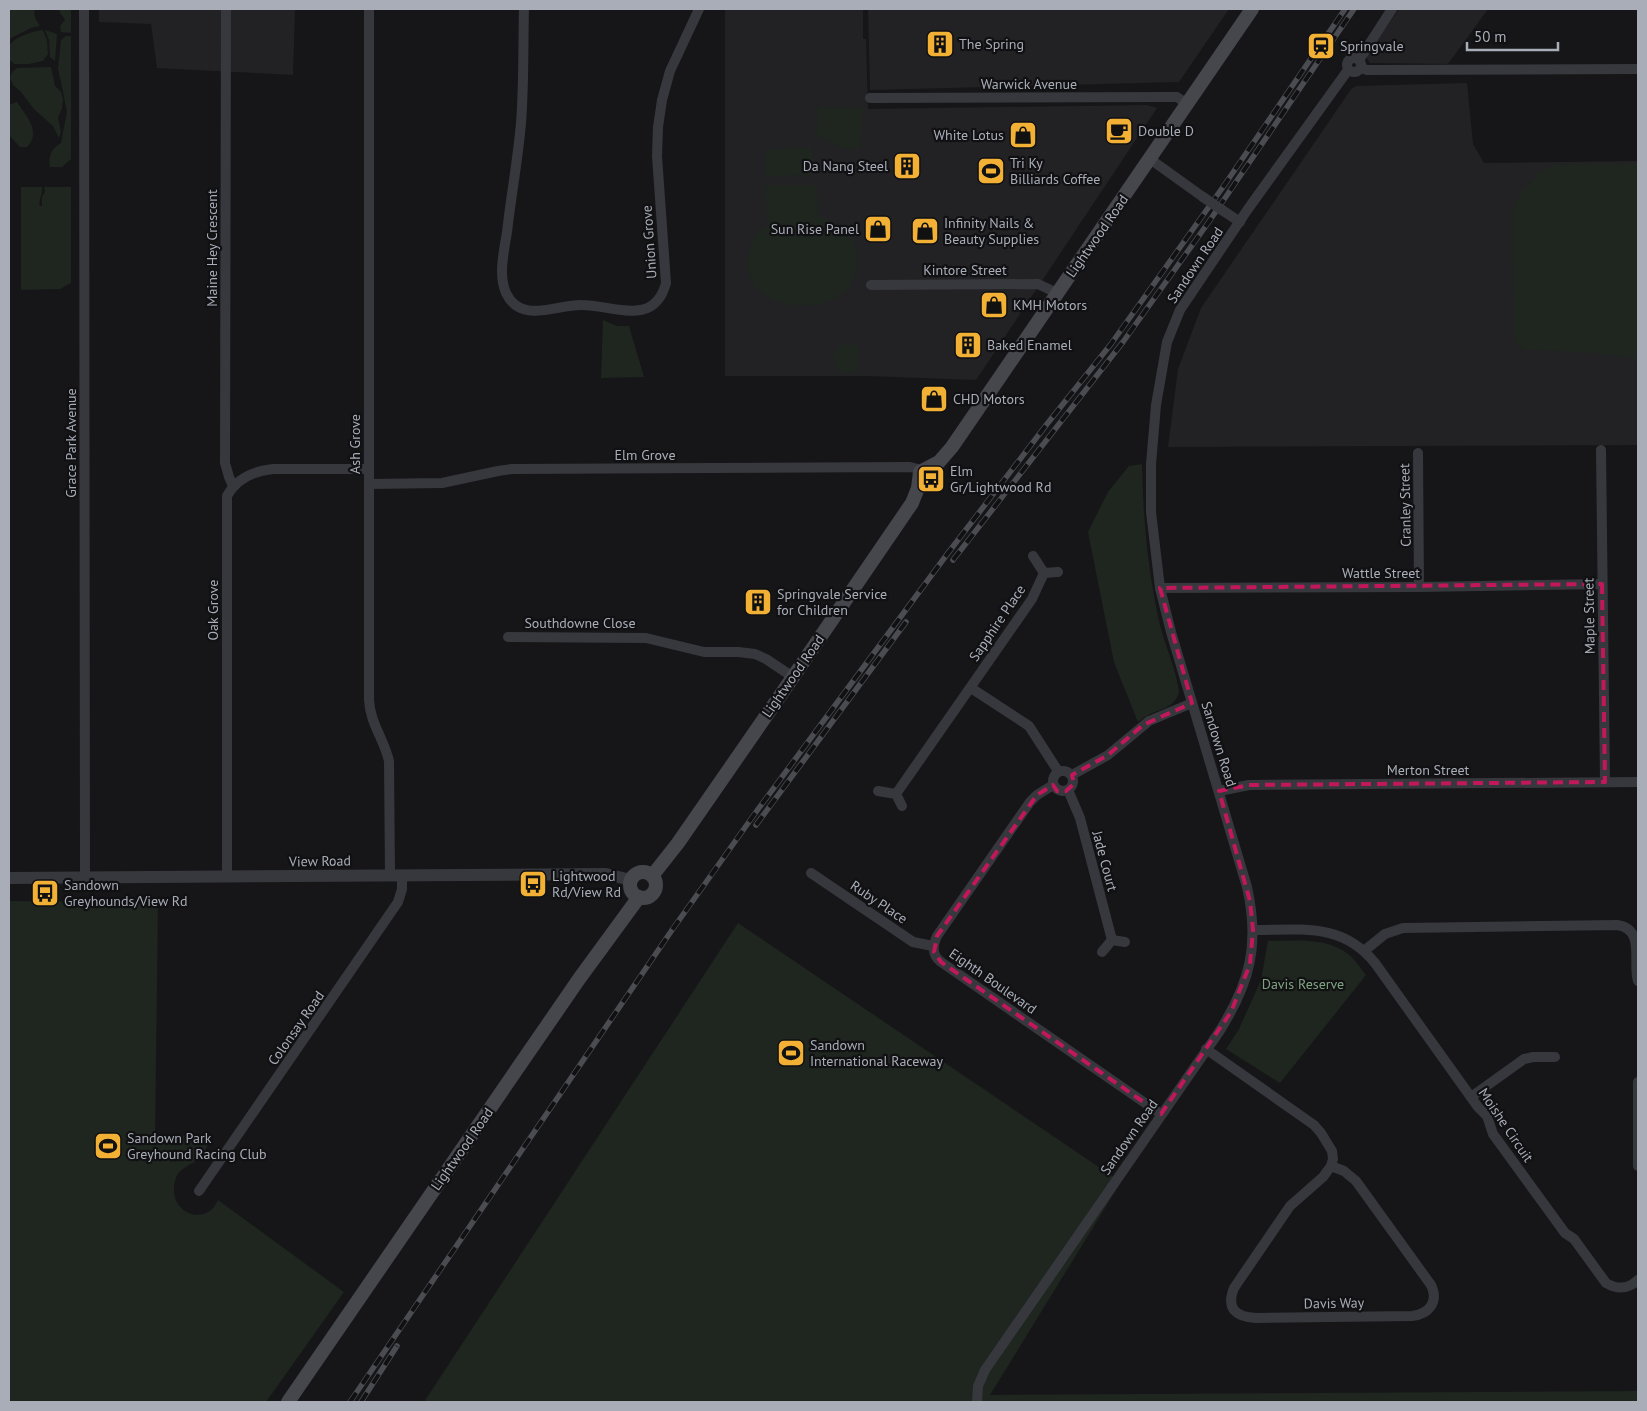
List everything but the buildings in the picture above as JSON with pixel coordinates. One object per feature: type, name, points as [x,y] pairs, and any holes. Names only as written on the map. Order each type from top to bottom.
[{"type":"main road","name":"Lightwood Road","points":[[652,876],[678,843],[912,503],[916,495],[918,475],[922,470],[939,462],[952,447],[1252,9]]},
{"type":"main road","points":[[640,872],[647,873],[652,876],[656,884],[654,892],[647,898],[638,897],[631,890],[631,880],[640,872]]},
{"type":"main road","name":"Lightwood Road","points":[[288,1402],[579,978],[638,897]]},
{"type":"street","name":"Grace Park Avenue","points":[[84,9],[85,876]]},
{"type":"street","name":"Maine Hey Crescent","points":[[226,9],[225,463],[233,486]]},
{"type":"street","name":"Ash Grove","points":[[369,9],[369,708],[389,761],[396,876]]},
{"type":"street","name":"Union Grove","points":[[524,9],[521,125],[503,261],[504,288],[516,305],[532,311],[583,305],[631,312],[654,304],[661,296],[666,283],[657,156],[660,113],[670,71],[699,9]]},
{"type":"street","points":[[1392,9],[1360,64],[1367,70],[1638,69]]},
{"type":"street","name":"Sandown Road","points":[[978,1402],[978,1386],[984,1370],[1232,1012],[1241,993],[1250,964],[1253,930],[1247,887],[1192,704],[1160,588],[1152,531],[1150,488],[1152,436],[1159,380],[1174,324],[1181,308],[1248,209],[1348,70],[1355,73],[1360,64]]},
{"type":"street","name":"Warwick Avenue","points":[[870,98],[1166,96],[1177,97],[1187,104]]},
{"type":"street","points":[[1150,159],[1240,222]]},
{"type":"street","name":"Kintore Street","points":[[871,285],[1038,284],[1057,293]]},
{"type":"street","name":"Maple Street","points":[[1601,450],[1605,782]]},
{"type":"street","name":"Cranley Street","points":[[1418,453],[1419,587]]},
{"type":"street","name":"Elm Grove","points":[[369,484],[442,483],[512,469],[910,467],[922,470]]},
{"type":"street","points":[[233,486],[250,474],[267,470],[369,469]]},
{"type":"street","name":"Oak Grove","points":[[227,877],[226,503],[227,496],[233,486]]},
{"type":"street","points":[[1033,556],[1044,573],[1058,572]]},
{"type":"street","name":"Sapphire Place","points":[[896,794],[1032,599],[1044,573]]},
{"type":"street","name":"Wattle Street","points":[[1160,588],[1602,584]]},
{"type":"street","name":"Southdowne Close","points":[[508,637],[646,638],[704,652],[755,654],[793,677]]},
{"type":"street","points":[[971,688],[1030,726],[1058,771]]},
{"type":"street","points":[[1072,775],[1108,755],[1149,721],[1192,704]]},
{"type":"street","points":[[1058,771],[1067,771],[1072,775],[1072,785],[1068,790],[1058,790],[1053,785],[1054,776],[1058,771]]},
{"type":"street","name":"Merton Street","points":[[1219,791],[1249,785],[1638,782]]},
{"type":"street","name":"Eighth Boulevard","points":[[1053,785],[1030,802],[937,936],[934,946],[936,957],[1161,1114]]},
{"type":"street","name":"Jade Court","points":[[1068,790],[1080,818],[1112,940]]},
{"type":"street","points":[[878,791],[896,794],[902,806]]},
{"type":"street","name":"Ruby Place","points":[[811,873],[909,940],[919,945],[934,946]]},
{"type":"street","name":"View Road","points":[[9,878],[606,874],[631,880]]},
{"type":"street","name":"Colonsay Road","points":[[199,1191],[398,902],[402,889],[396,876]]},
{"type":"street","points":[[1364,951],[1385,934],[1403,928],[1617,925],[1628,928],[1634,937],[1638,981]]},
{"type":"street","name":"Moishe Circuit","points":[[1253,930],[1326,932],[1350,940],[1364,951],[1487,1116],[1491,1131],[1565,1233],[1574,1239],[1606,1283],[1622,1288],[1631,1286],[1638,1280]]},
{"type":"street","points":[[1102,952],[1112,940],[1125,942]]},
{"type":"street","points":[[1206,1049],[1314,1125],[1332,1151],[1333,1159],[1331,1166]]},
{"type":"street","points":[[1472,1098],[1524,1060],[1538,1056],[1555,1057]]},
{"type":"street","points":[[1638,1082],[1638,1166]]},
{"type":"street","name":"Davis Way","points":[[1331,1166],[1344,1171],[1356,1181],[1431,1285],[1435,1297],[1433,1304],[1424,1313],[1412,1316],[1256,1318],[1238,1314],[1231,1303],[1234,1288],[1292,1203],[1323,1177],[1331,1166]]},
{"type":"highlighted area","points":[[1602,584],[1605,782],[1249,785],[1219,791],[1250,901],[1253,930],[1250,964],[1231,1012],[1161,1114],[941,962],[934,952],[937,936],[1037,795],[1053,785],[1057,791],[1066,791],[1074,784],[1072,775],[1108,755],[1143,725],[1192,703],[1160,588]]},
{"type":"shaded area","points":[[99,9],[295,9],[293,75],[157,68],[151,24],[99,22]]},
{"type":"shaded area","points":[[725,9],[863,9],[868,109],[1147,105],[1157,108],[976,380],[868,376],[725,376]]},
{"type":"shaded area","points":[[868,9],[1229,9],[1179,82],[870,90]]},
{"type":"shaded area","points":[[1399,9],[1488,9],[1448,64],[1370,63],[1367,59],[1367,54]]},
{"type":"shaded area","points":[[1467,83],[1473,144],[1484,163],[1638,161],[1638,445],[1168,447],[1178,369],[1201,308],[1352,88],[1357,86]]},
{"type":"green space","points":[[9,9],[34,9],[35,18],[40,26],[31,28],[9,39]]},
{"type":"green space","points":[[59,9],[71,9],[71,33],[61,32],[60,26],[65,20]]},
{"type":"green space","points":[[43,30],[47,41],[48,54],[43,61],[29,64],[14,64],[9,59],[9,46],[11,43],[24,35]]},
{"type":"green space","points":[[45,30],[57,34],[55,61],[50,57],[49,40]]},
{"type":"green space","points":[[66,36],[71,36],[71,159],[62,167],[50,167],[49,159],[51,153],[61,143],[67,112],[58,68],[61,40]]},
{"type":"green space","points":[[51,67],[55,86],[61,92],[63,99],[58,118],[61,132],[59,138],[53,126],[34,109],[13,85],[10,78],[12,72],[17,68]]},
{"type":"green space","points":[[17,102],[28,118],[33,130],[33,136],[27,147],[20,147],[9,135],[9,105]]},
{"type":"green space","points":[[818,107],[862,108],[861,149],[840,148],[817,135]]},
{"type":"green space","points":[[812,148],[813,175],[766,176],[766,149]]},
{"type":"green space","points":[[1638,164],[1638,359],[1587,352],[1524,350],[1515,341],[1512,212],[1522,191],[1540,172],[1553,165]]},
{"type":"green space","points":[[766,185],[817,185],[818,216],[832,221],[844,229],[855,246],[857,254],[855,276],[844,292],[826,302],[806,306],[785,304],[766,295],[752,281],[747,261],[748,250],[752,241],[767,226]]},
{"type":"green space","points":[[21,187],[42,187],[40,206],[42,206],[42,197],[45,192],[44,187],[71,187],[71,283],[60,289],[21,290]]},
{"type":"green space","points":[[603,320],[617,326],[629,326],[644,377],[601,378]]},
{"type":"green space","points":[[840,345],[859,345],[858,371],[840,373],[834,362],[833,354]]},
{"type":"green space","points":[[1142,464],[1145,525],[1152,585],[1160,625],[1176,675],[1179,692],[1171,705],[1148,715],[1138,722],[1114,662],[1088,532],[1108,492],[1129,466]]},
{"type":"green space","name":"Sandown Park Greyhound Racing Club","points":[[9,901],[158,902],[155,1136],[213,1135],[201,1156],[178,1174],[174,1190],[176,1200],[181,1208],[188,1213],[196,1215],[205,1214],[212,1209],[218,1200],[344,1292],[266,1402],[9,1402]]},
{"type":"green space","name":"Sandown International Raceway","points":[[738,923],[1121,1182],[990,1395],[1638,1391],[1638,1402],[424,1402]]},
{"type":"green space","name":"Davis Reserve","points":[[1268,941],[1310,941],[1330,945],[1351,956],[1366,975],[1280,1083],[1226,1049],[1239,1029],[1261,980]]},
{"type":"railway","points":[[350,1402],[672,930],[756,812],[948,553],[1111,344],[1223,187],[1345,9]]},
{"type":"railway","points":[[953,560],[1123,342],[1208,223],[1354,9]]},
{"type":"railway","points":[[756,825],[906,622]]},
{"type":"railway","points":[[361,1402],[397,1346]]},
{"type":"place","name":"The Spring","points":[[940,44]]},
{"type":"place","name":"Springvale","points":[[1321,46]]},
{"type":"place","name":"Double D","points":[[1119,131]]},
{"type":"place","name":"White Lotus","points":[[1023,135]]},
{"type":"place","name":"Da Nang Steel","points":[[907,166]]},
{"type":"place","name":"Tri Ky Billiards Coffee","points":[[991,171]]},
{"type":"place","name":"Sun Rise Panel","points":[[878,229]]},
{"type":"place","name":"Infinity Nails & Beauty Supplies","points":[[925,231]]},
{"type":"place","name":"KMH Motors","points":[[994,305]]},
{"type":"place","name":"Baked Enamel","points":[[968,345]]},
{"type":"place","name":"CHD Motors","points":[[934,399]]},
{"type":"place","name":"Elm Gr/Lightwood Rd","points":[[931,479]]},
{"type":"place","name":"Springvale Service for Children","points":[[758,602]]},
{"type":"place","name":"Lightwood Rd/View Rd","points":[[533,884]]},
{"type":"place","name":"Sandown Greyhounds/View Rd","points":[[45,893]]},
{"type":"place","name":"Sandown International Raceway","points":[[791,1053]]},
{"type":"place","name":"Sandown Park Greyhound Racing Club","points":[[108,1146]]}]
